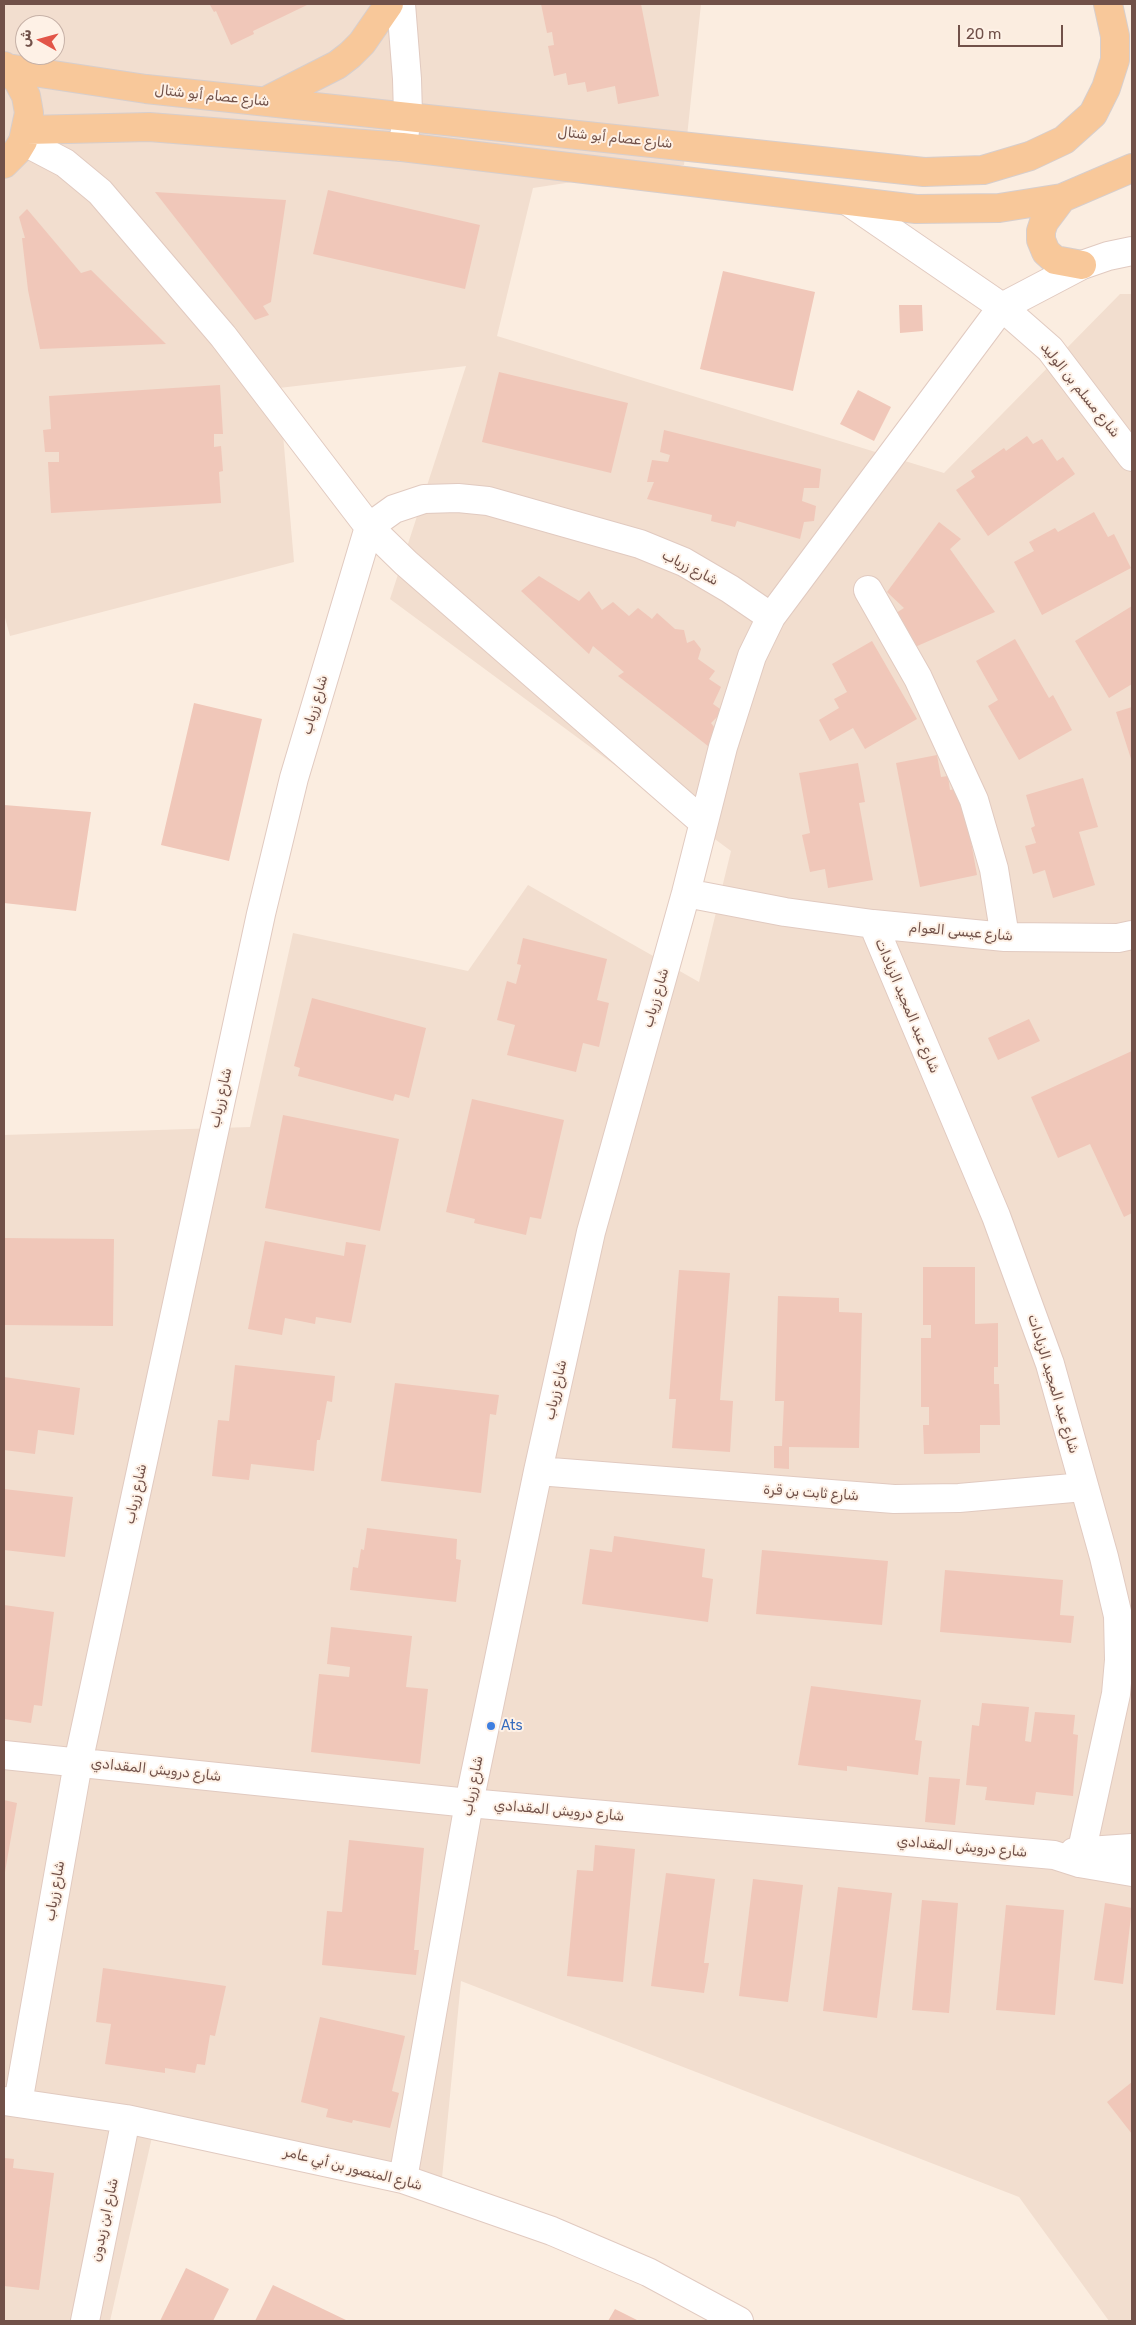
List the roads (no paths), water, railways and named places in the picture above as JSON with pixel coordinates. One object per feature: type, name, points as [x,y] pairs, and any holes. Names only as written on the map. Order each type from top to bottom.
[{"type":"main road","points":[[266,101],[337,65],[350,56],[362,43],[389,4]]},
{"type":"main road","name":"شارع عصام أبو شتال","points":[[5,67],[146,89],[408,115],[924,172],[983,170],[1030,156],[1064,140],[1093,114],[1106,88],[1115,60],[1115,36],[1108,4]]},
{"type":"main road","points":[[4,164],[17,151],[25,135],[29,113],[26,96],[18,81],[5,67]]},
{"type":"main road","points":[[25,135],[149,127],[402,147],[916,209],[999,208],[1062,198],[1132,168]]},
{"type":"main road","points":[[1062,198],[1044,222],[1040,231],[1041,240],[1046,252],[1055,260],[1082,265]]},
{"type":"street","points":[[401,4],[407,70],[408,115],[402,147]]},
{"type":"street","points":[[25,135],[65,163],[100,192],[223,336],[369,527],[406,563],[703,822]]},
{"type":"street","name":"شارع مسلم بن الوليد","points":[[849,202],[1002,306],[1050,348],[1132,457]]},
{"type":"street","points":[[1002,306],[1082,265],[1108,256],[1132,251]]},
{"type":"street","name":"شارع زرياب","points":[[403,2179],[469,1802],[538,1471],[591,1232],[686,893],[736,701],[752,656],[771,616],[1002,306]]},
{"type":"street","name":"شارع زرياب","points":[[11,2102],[78,1763],[261,914],[297,768],[369,527],[394,509],[424,499],[458,498],[488,501],[640,544],[675,558],[706,574],[771,616]]},
{"type":"street","points":[[868,590],[918,678],[974,800],[994,869],[1004,937]]},
{"type":"street","name":"شارع عيسى العوام","points":[[686,893],[785,912],[873,924],[1004,937],[1128,939]]},
{"type":"street","name":"شارع عبد المجيد الزيادات","points":[[873,924],[996,1216],[1050,1364],[1104,1557],[1118,1616],[1120,1636],[1116,1694],[1071,1857]]},
{"type":"street","name":"شارع ثابت بن قرة","points":[[538,1471],[894,1499],[959,1498],[1084,1487]]},
{"type":"street","name":"شارع درويش المقدادي","points":[[4,1755],[469,1802],[1071,1857],[1132,1872]]},
{"type":"street","name":"شارع درويش المقدادي","points":[[1071,1857],[1132,1848]]},
{"type":"street","name":"شارع المنصور بن أبي عامر","points":[[11,2102],[126,2120],[278,2150],[403,2179],[561,2235],[648,2272],[739,2321]]},
{"type":"street","name":"شارع ابن زيدون","points":[[85,2321],[126,2120]]},
{"type":"place","name":"Ats","points":[[491,1726]]}]
